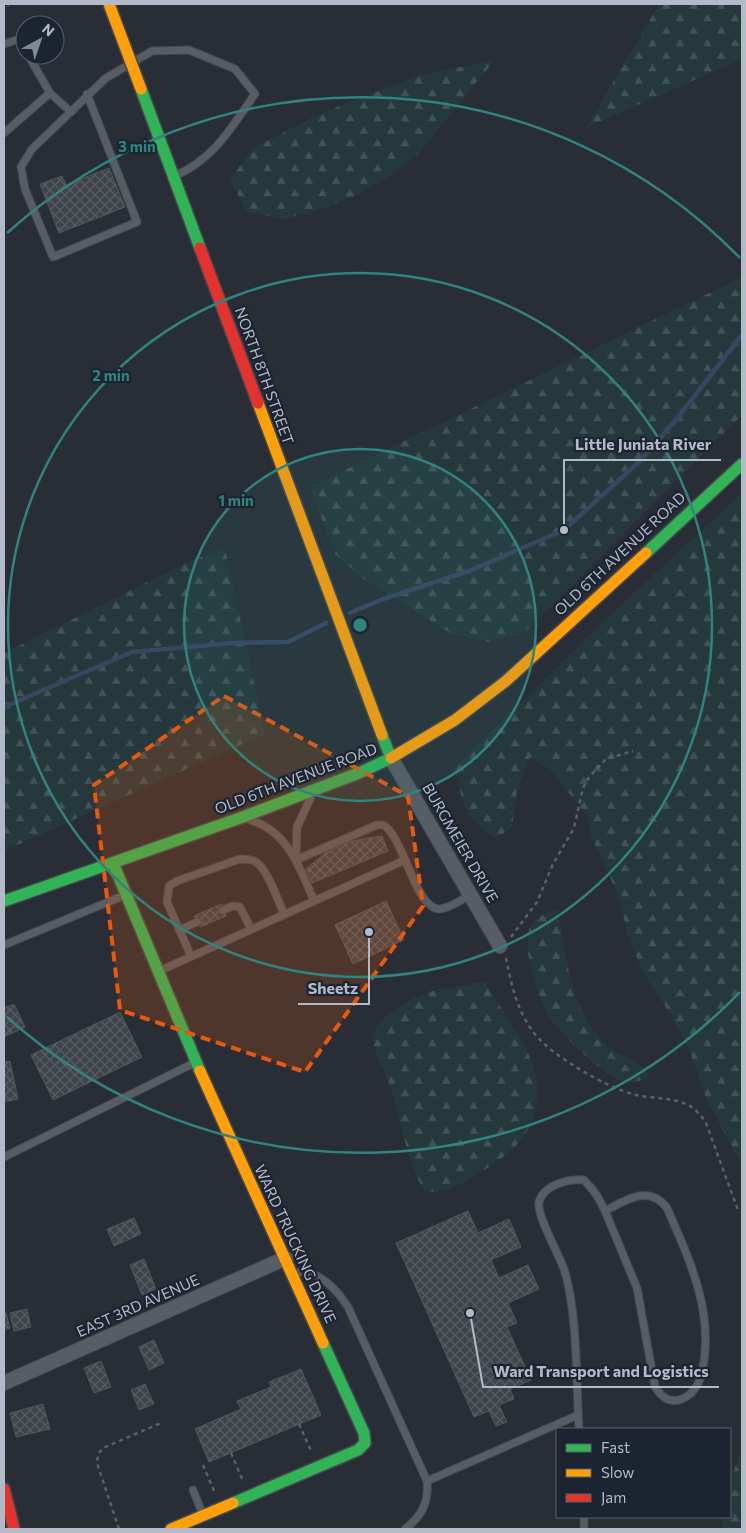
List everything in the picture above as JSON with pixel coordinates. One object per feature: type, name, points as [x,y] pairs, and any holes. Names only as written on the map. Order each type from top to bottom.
[{"type":"main road","name":"NORTH 8TH STREET","points":[[109,4],[392,758]]},
{"type":"main road","name":"OLD 6TH AVENUE ROAD","points":[[4,901],[240,818],[359,773],[392,758],[456,720],[506,681],[742,464]]},
{"type":"main road","name":"WARD TRUCKING DRIVE","points":[[113,863],[196,1062],[360,1422],[365,1443],[358,1450],[345,1457],[171,1529]]},
{"type":"main road","points":[[4,1489],[14,1529]]},
{"type":"street","name":"BURGMEIER DRIVE","points":[[392,758],[472,894],[500,946]]},
{"type":"street","name":"EAST 3RD AVENUE","points":[[4,1383],[286,1258]]},
{"type":"lane","points":[[87,94],[137,222],[53,257],[25,189],[21,167],[32,150],[87,94],[106,78],[152,51],[190,50],[235,69],[255,94],[214,151],[196,167],[175,176]]},
{"type":"lane","points":[[34,65],[50,93],[71,112]]},
{"type":"lane","points":[[4,133],[50,93]]},
{"type":"lane","points":[[296,860],[297,827],[314,790]]},
{"type":"lane","points":[[240,818],[252,820],[275,833],[287,844],[314,901]]},
{"type":"lane","points":[[296,860],[377,825],[383,825],[392,834],[425,901],[431,906],[439,909],[450,906],[472,894]]},
{"type":"lane","points":[[191,956],[167,902],[170,886],[240,858],[256,862],[264,870],[284,914]]},
{"type":"lane","points":[[157,972],[405,860]]},
{"type":"lane","points":[[4,945],[125,894]]},
{"type":"lane","points":[[223,910],[233,906],[240,907],[251,929]]},
{"type":"lane","points":[[179,930],[197,922]]},
{"type":"lane","points":[[4,1157],[196,1062]]},
{"type":"lane","points":[[579,1428],[570,1296],[564,1270],[538,1203],[543,1194],[554,1185],[572,1179],[584,1180],[593,1190],[605,1211],[637,1288],[655,1388],[662,1398],[673,1401],[687,1398],[695,1390],[700,1380],[705,1358],[707,1334],[700,1290],[667,1208],[660,1199],[642,1194],[605,1211]]},
{"type":"lane","points":[[294,1275],[302,1271],[315,1274],[332,1287],[344,1301],[427,1481],[428,1494],[426,1506],[418,1517],[405,1529]]},
{"type":"lane","points":[[427,1481],[578,1415]]},
{"type":"lane","points":[[193,1490],[203,1515]]},
{"type":"path","points":[[633,751],[606,759],[589,777],[583,788],[574,828],[553,864],[537,902],[516,932],[500,946],[506,958],[516,1001],[532,1032],[546,1046],[591,1076],[616,1089],[637,1095],[676,1100],[690,1104],[699,1112],[706,1123],[739,1213]]},
{"type":"path","points":[[119,1529],[97,1463],[98,1454],[103,1448],[161,1423]]},
{"type":"path","points":[[299,1424],[311,1451]]},
{"type":"path","points":[[231,1453],[243,1481]]},
{"type":"path","points":[[203,1465],[215,1493]]},
{"type":"highlighted area","points":[[224,696],[408,796],[423,906],[305,1072],[120,1010],[94,785]]},
{"type":"green space","points":[[659,4],[742,4],[742,59],[586,128]]},
{"type":"green space","points":[[494,61],[417,155],[388,177],[353,197],[319,210],[283,219],[247,212],[230,180],[252,149],[319,114],[423,74]]},
{"type":"green space","points":[[742,277],[742,415],[526,631],[489,642],[452,634],[364,579],[335,554],[310,487]]},
{"type":"green space","points":[[742,493],[742,1166],[706,1098],[690,1052],[672,1017],[642,970],[628,935],[619,897],[591,836],[588,817],[550,769],[530,757],[517,791],[512,827],[497,838],[477,824],[466,809],[454,768],[607,618]]},
{"type":"green space","points":[[225,549],[265,734],[4,851],[4,653],[192,560]]},
{"type":"green space","points":[[558,910],[571,981],[583,1014],[592,1029],[604,1043],[616,1052],[641,1065],[650,1076],[647,1078],[635,1082],[625,1082],[617,1079],[585,1055],[550,1018],[533,975],[527,939],[531,925],[537,918]]},
{"type":"green space","points":[[485,982],[532,1062],[537,1088],[534,1116],[522,1139],[513,1149],[489,1167],[448,1189],[437,1192],[423,1190],[409,1155],[390,1085],[376,1052],[373,1039],[374,1031],[394,1010],[422,995],[443,989]]},
{"type":"green space","points":[[742,1449],[742,1529],[722,1529],[725,1518],[731,1518],[731,1478]]},
{"type":"building","points":[[109,168],[125,207],[59,233],[40,184],[62,176],[66,185]]},
{"type":"building","points":[[382,836],[388,851],[312,883],[306,869],[325,853],[351,841]]},
{"type":"building","points":[[386,901],[404,940],[353,964],[335,925]]},
{"type":"building","points":[[221,904],[226,916],[200,927],[194,916]]},
{"type":"building","points":[[14,1004],[25,1027],[4,1037],[4,1008]]},
{"type":"building","points":[[120,1012],[142,1057],[53,1100],[31,1055]]},
{"type":"building","points":[[10,1061],[18,1099],[4,1102],[4,1062]]},
{"type":"building","points":[[468,1211],[478,1233],[509,1219],[521,1247],[491,1260],[499,1278],[528,1265],[539,1289],[508,1303],[517,1323],[507,1327],[531,1380],[510,1389],[514,1399],[499,1405],[507,1422],[496,1426],[489,1411],[474,1417],[396,1243]]},
{"type":"building","points":[[134,1218],[141,1234],[114,1246],[107,1229]]},
{"type":"building","points":[[144,1259],[156,1289],[142,1295],[130,1265]]},
{"type":"building","points":[[27,1309],[31,1327],[14,1331],[10,1313]]},
{"type":"building","points":[[4,1313],[6,1313],[10,1328],[4,1330]]},
{"type":"building","points":[[154,1340],[164,1363],[149,1370],[139,1347]]},
{"type":"building","points":[[101,1361],[111,1387],[94,1393],[84,1368]]},
{"type":"building","points":[[301,1369],[321,1415],[209,1462],[195,1429],[241,1409],[237,1401],[271,1387],[269,1382]]},
{"type":"building","points":[[145,1384],[154,1404],[139,1410],[131,1390]]},
{"type":"building","points":[[43,1404],[50,1429],[16,1437],[10,1413]]},
{"type":"waterway","points":[[350,613],[383,599],[469,571],[564,530],[640,461],[675,421],[742,335]]},
{"type":"waterway","points":[[4,707],[132,652],[233,643],[288,642],[326,623]]},
{"type":"traffic: fast","points":[[141,89],[200,248]]},
{"type":"traffic: fast","points":[[646,553],[742,464]]},
{"type":"traffic: fast","points":[[4,901],[240,818],[359,773],[391,758],[382,735]]},
{"type":"traffic: fast","points":[[113,863],[200,1071]]},
{"type":"traffic: fast","points":[[233,1503],[358,1450],[365,1443],[364,1433],[323,1343]]},
{"type":"traffic: slow","points":[[109,4],[141,89]]},
{"type":"traffic: slow","points":[[258,403],[382,735]]},
{"type":"traffic: slow","points":[[391,758],[455,720],[506,681],[646,553]]},
{"type":"traffic: slow","points":[[200,1071],[323,1343]]},
{"type":"traffic: slow","points":[[171,1529],[233,1503]]},
{"type":"traffic: jam","points":[[200,248],[258,403]]},
{"type":"traffic: jam","points":[[4,1489],[14,1529]]},
{"type":"place","name":"Little Juniata River","points":[[564,530]]},
{"type":"place","name":"Sheetz","points":[[369,932]]},
{"type":"place","name":"Ward Transport and Logistics","points":[[470,1313]]}]
